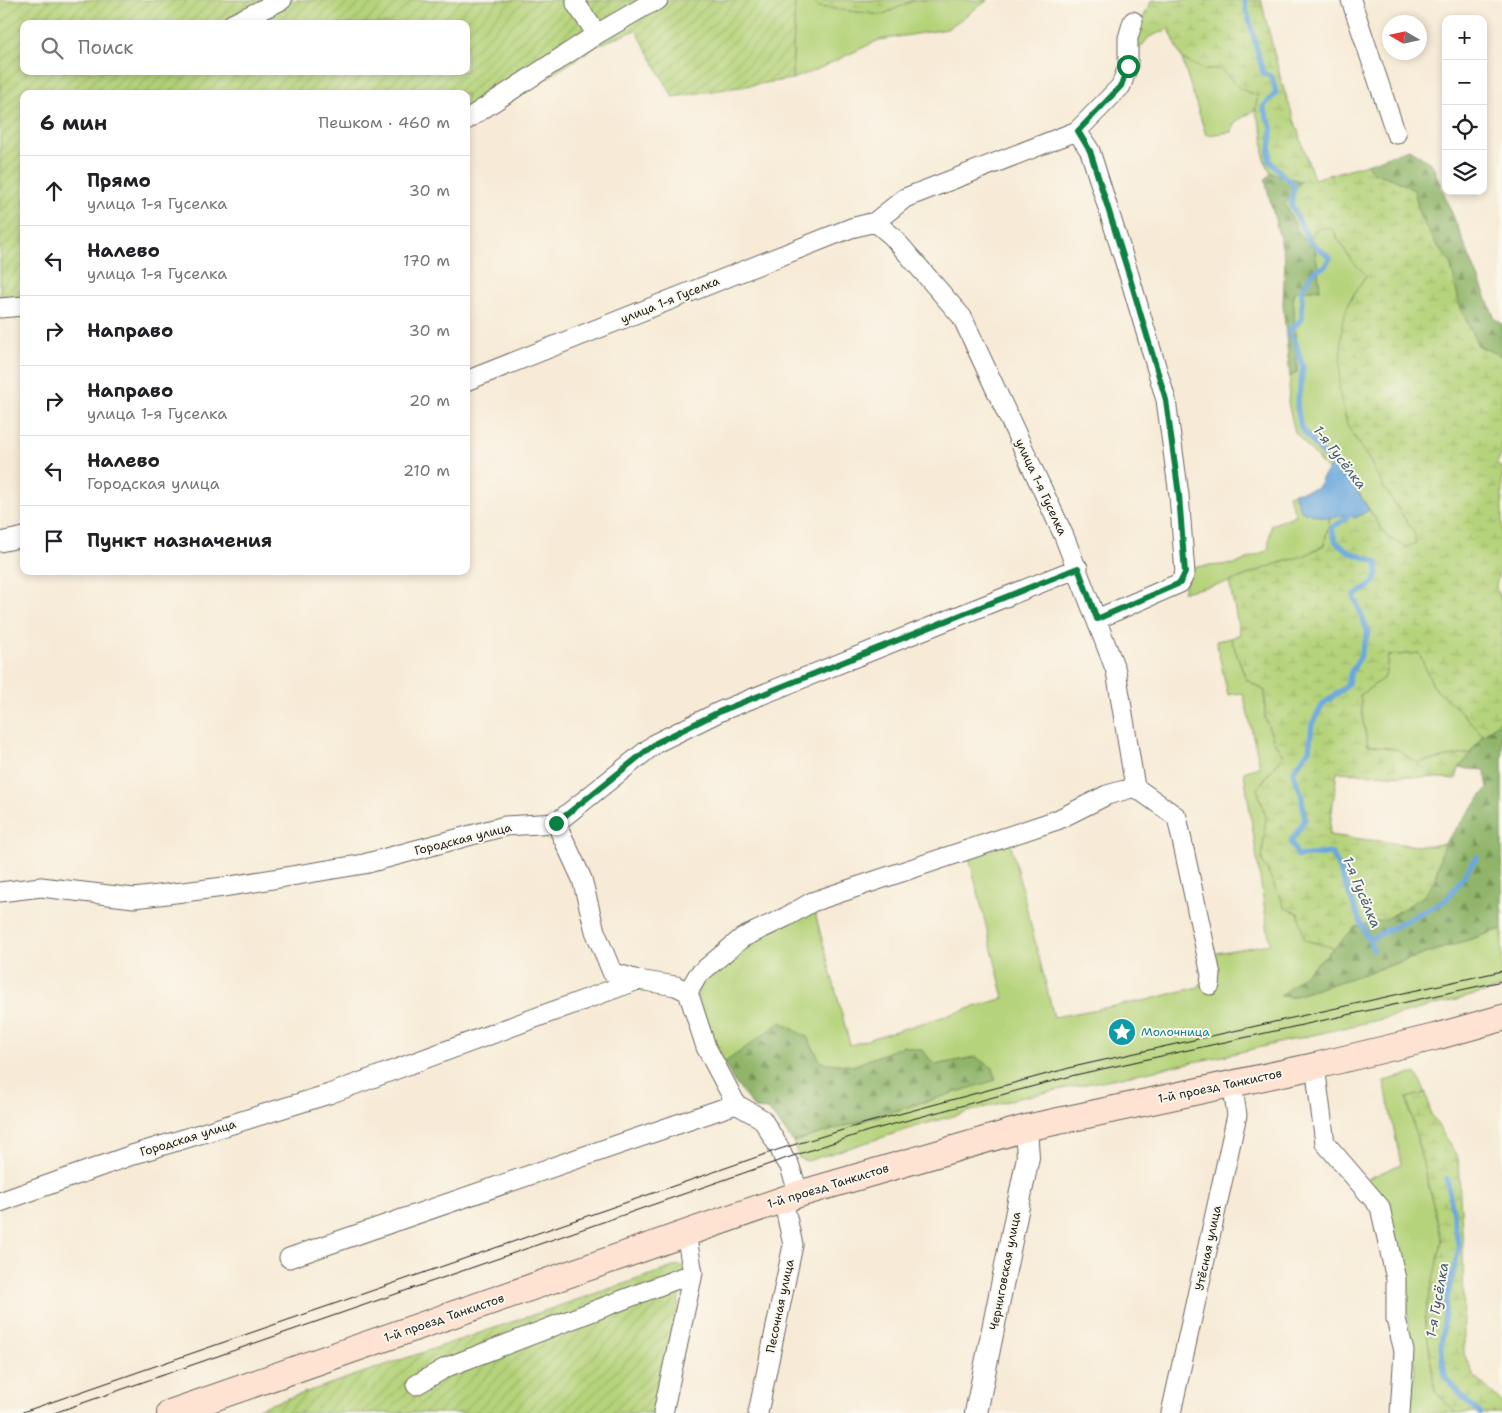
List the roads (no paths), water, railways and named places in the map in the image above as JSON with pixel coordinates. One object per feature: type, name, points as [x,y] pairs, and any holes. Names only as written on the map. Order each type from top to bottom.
[{"type":"main road","name":"1-й проезд Танкистов","points":[[170,1413],[791,1196],[1026,1128],[1315,1066],[1435,1037],[1502,1018]]},
{"type":"street","points":[[240,20],[282,0]]},
{"type":"street","points":[[576,0],[576,4],[597,34]]},
{"type":"street","points":[[470,117],[597,34],[658,0]]},
{"type":"street","points":[[1351,0],[1396,134]]},
{"type":"street","name":"улица 1-я Гуселка","points":[[470,379],[851,228],[874,222],[905,198],[1078,131],[1121,86],[1128,66],[1128,38],[1133,21]]},
{"type":"street","points":[[1078,131],[1090,151],[1166,400],[1179,495],[1185,573],[1180,583],[1097,619]]},
{"type":"street","name":"улица 1-я Гуселка","points":[[874,222],[892,236],[962,317],[1064,536],[1078,568],[1116,671],[1134,787]]},
{"type":"street","points":[[0,308],[20,306]]},
{"type":"street","points":[[0,542],[20,538]]},
{"type":"street","points":[[638,980],[612,972],[595,931],[582,879],[556,823],[656,743],[721,711],[1078,568]]},
{"type":"street","points":[[289,1258],[736,1104],[706,1046],[688,992],[698,975],[742,938],[812,902],[1058,820],[1107,795],[1134,787],[1177,817],[1212,975],[1210,985]]},
{"type":"street","name":"Городская улица","points":[[0,892],[42,887],[134,898],[224,887],[364,864],[504,826],[556,823]]},
{"type":"street","name":"Городская улица","points":[[0,1202],[135,1154],[329,1094],[638,980],[676,986],[688,992]]},
{"type":"street","points":[[1315,1066],[1325,1143],[1380,1207],[1396,1279],[1396,1319],[1404,1351],[1400,1413]]},
{"type":"street","name":"Утёсная улица","points":[[1171,1413],[1237,1115],[1232,1083]]},
{"type":"street","name":"Песочная улица","points":[[736,1104],[762,1119],[784,1159],[789,1164],[793,1245],[758,1413]]},
{"type":"street","name":"Черниговская улица","points":[[976,1413],[1028,1157],[1026,1128]]},
{"type":"street","points":[[663,1413],[693,1273],[686,1234]]},
{"type":"street","points":[[416,1385],[447,1367],[693,1273]]},
{"type":"water","points":[[1335,462],[1351,472],[1357,490],[1369,510],[1355,518],[1345,515],[1327,518],[1301,511],[1294,493],[1317,488],[1327,470]]},
{"type":"waterway","name":"1-я Гусёлка","points":[[1244,0],[1263,73],[1272,77],[1276,93],[1263,107],[1272,129],[1269,160],[1294,185],[1291,204],[1309,240],[1330,258],[1325,266],[1314,271],[1302,289],[1302,319],[1288,332],[1296,344],[1303,368],[1297,406],[1301,428],[1336,470]]},
{"type":"waterway","name":"1-я Гусёлка","points":[[1355,509],[1345,519],[1331,528],[1336,542],[1349,552],[1377,562],[1377,575],[1373,584],[1354,596],[1368,632],[1360,657],[1351,672],[1347,686],[1323,704],[1312,724],[1309,750],[1293,772],[1301,793],[1305,819],[1291,842],[1298,856],[1332,853],[1373,949]]},
{"type":"waterway","points":[[1369,940],[1447,899],[1477,857]]},
{"type":"waterway","name":"1-я Гусёлка","points":[[1447,1179],[1459,1249],[1447,1297],[1441,1347],[1445,1377],[1472,1407],[1480,1413]]},
{"type":"tram line","points":[[20,1413],[780,1149],[866,1123],[1073,1067],[1502,971]]},
{"type":"tram line","points":[[54,1413],[868,1131],[1075,1075],[1502,981]]},
{"type":"place","name":"Молочница","points":[[1122,1032]]}]
